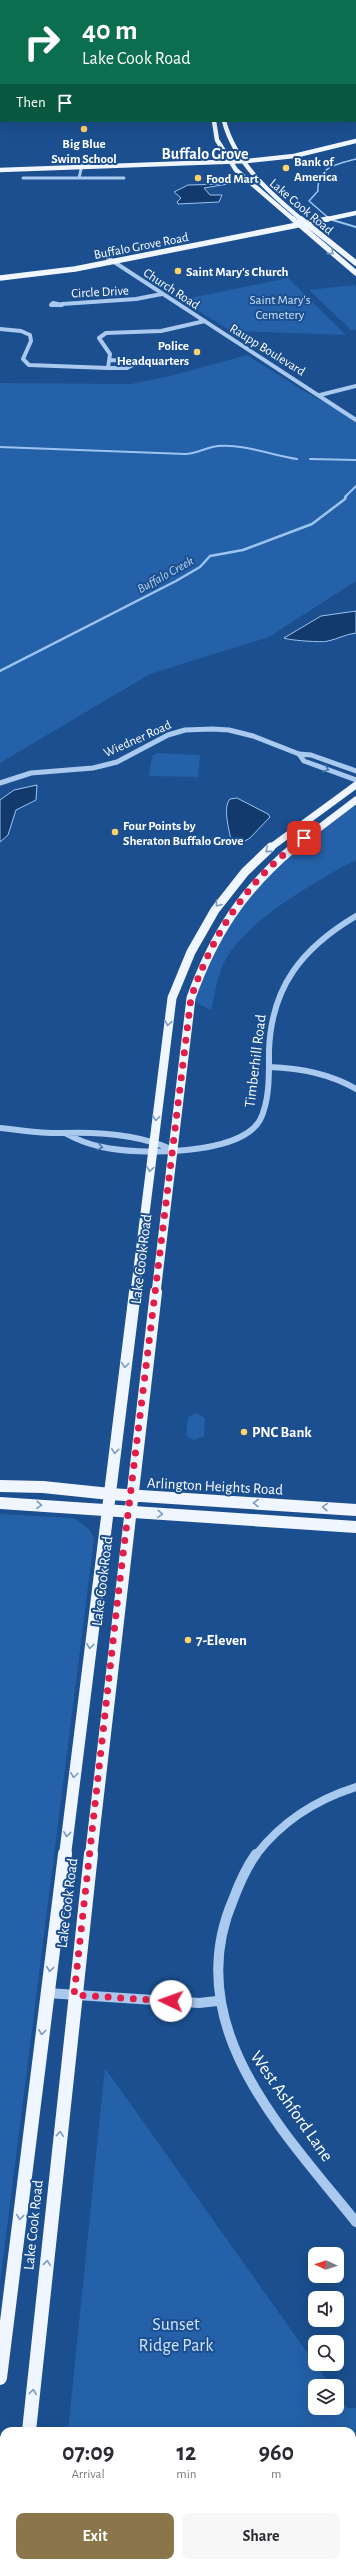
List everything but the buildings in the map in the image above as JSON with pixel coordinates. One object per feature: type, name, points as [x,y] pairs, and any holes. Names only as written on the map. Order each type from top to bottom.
[{"type":"main road","name":"Lake Cook Road","points":[[214,122],[217,140],[229,161],[250,182],[356,273]]},
{"type":"main road","name":"Lake Cook Road","points":[[224,122],[225,134],[239,160],[256,178],[356,263]]},
{"type":"main road","points":[[0,167],[91,166],[229,161],[294,156],[356,141]]},
{"type":"main road","points":[[0,170],[81,166]]},
{"type":"main road","points":[[284,225],[356,210]]},
{"type":"main road","points":[[336,215],[356,213]]},
{"type":"main road","name":"Buffalo Grove Road","points":[[0,278],[227,234],[284,225]]},
{"type":"main road","name":"Buffalo Grove Road","points":[[0,274],[15,275],[114,262],[232,238],[284,225]]},
{"type":"main road","points":[[227,234],[232,238]]},
{"type":"main road","points":[[346,264],[356,263]]},
{"type":"main road","name":"Lake Cook Road","points":[[0,2378],[172,998],[195,941],[207,920],[234,884],[266,850],[356,785]]},
{"type":"main road","name":"Lake Cook Road","points":[[29,2427],[125,1511],[130,1495],[171,1149],[191,998],[201,966],[217,933],[241,899],[264,873],[294,846],[356,800]]},
{"type":"main road","name":"Arlington Heights Road","points":[[0,1486],[50,1487],[110,1494],[356,1510]]},
{"type":"main road","points":[[0,1503],[356,1528]]},
{"type":"street","points":[[79,178],[81,166]]},
{"type":"street","points":[[87,179],[91,166]]},
{"type":"street","points":[[23,178],[124,178]]},
{"type":"street","name":"Church Road","points":[[108,258],[205,321]]},
{"type":"street","name":"Circle Drive","points":[[62,304],[136,299],[162,294]]},
{"type":"street","points":[[108,368],[110,354],[99,338],[106,333],[161,331],[205,321]]},
{"type":"street","name":"Raupp Boulevard","points":[[205,321],[356,420]]},
{"type":"street","points":[[0,329],[21,331],[30,335],[31,341],[23,359],[29,365],[127,368],[135,364],[130,361],[110,360]]},
{"type":"street","points":[[320,395],[356,386]]},
{"type":"street","name":"Wiedner Road","points":[[0,783],[31,773],[93,768],[117,762],[168,735],[185,730],[229,730],[253,736],[299,754]]},
{"type":"street","points":[[299,754],[311,756],[356,771]]},
{"type":"street","points":[[299,754],[304,761],[356,780]]},
{"type":"street","name":"Timberhill Road","points":[[153,1147],[171,1149],[216,1146],[240,1139],[255,1127],[264,1111],[269,1066],[272,1016],[282,988],[292,972],[321,940],[356,916]]},
{"type":"street","points":[[269,1066],[318,1073],[334,1077],[356,1089]]},
{"type":"street","points":[[0,1128],[65,1133],[78,1131],[153,1147]]},
{"type":"street","points":[[65,1133],[73,1140],[96,1146],[153,1147],[171,1149]]},
{"type":"street","name":"West Ashford Lane","points":[[356,1787],[312,1805],[285,1821],[250,1861],[236,1885],[218,1936],[215,1959],[218,2001],[233,2051],[246,2076],[356,2222]]},
{"type":"street","points":[[47,1993],[199,2003],[218,2001]]},
{"type":"green space","name":"Saint Mary's Cemetery","points":[[288,278],[346,335],[231,331],[181,300]]},
{"type":"green space","points":[[354,285],[356,287],[356,330],[351,330],[309,290]]},
{"type":"green space","points":[[247,355],[309,394],[356,418],[356,581],[269,637],[150,674],[0,763],[0,383],[131,384],[170,376]]},
{"type":"green space","points":[[157,753],[200,755],[198,777],[149,776],[152,756]]},
{"type":"green space","points":[[356,805],[356,860],[301,891],[262,919],[232,949],[223,965],[211,1010],[195,1002],[207,968],[222,938],[239,912],[258,888],[302,846]]},
{"type":"green space","points":[[196,1413],[205,1418],[204,1436],[194,1440],[186,1436],[188,1417]]},
{"type":"green space","points":[[0,1514],[74,1518],[90,1530],[94,1539],[0,2283]]},
{"type":"green space","name":"Sunset Ridge Park","points":[[105,2068],[308,2354],[308,2371],[320,2371],[326,2379],[308,2379],[308,2415],[344,2415],[344,2404],[347,2408],[356,2408],[356,2427],[68,2427]]},
{"type":"shaded area","points":[[228,184],[204,188],[210,195],[222,195],[219,202],[178,204],[177,202],[181,198],[174,192],[188,185]]},
{"type":"shaded area","points":[[356,611],[356,633],[325,642],[291,640],[284,638],[321,616]]},
{"type":"shaded area","points":[[37,785],[36,800],[16,810],[8,835],[0,842],[0,800],[14,790]]},
{"type":"shaded area","points":[[237,798],[268,814],[270,817],[250,838],[236,846],[232,844],[227,821],[227,808],[230,799]]},
{"type":"waterway","name":"Buffalo Creek","points":[[330,219],[309,201],[318,191],[318,183],[324,172],[335,165],[356,159]]},
{"type":"waterway","name":"Buffalo Creek","points":[[330,219],[356,227]]},
{"type":"waterway","points":[[0,447],[185,454],[218,446],[228,446],[248,448],[297,459]]},
{"type":"waterway","points":[[310,459],[356,460]]},
{"type":"waterway","name":"Buffalo Creek","points":[[346,496],[356,486]]},
{"type":"waterway","name":"Buffalo Creek","points":[[0,671],[176,581],[200,567],[210,556],[243,550],[312,524],[345,499],[346,496]]},
{"type":"place","name":"Big Blue Swim School","points":[[84,129]]},
{"type":"place","name":"Bank of America","points":[[286,168]]},
{"type":"place","name":"Food Mart","points":[[198,178]]},
{"type":"place","name":"Saint Mary's Church","points":[[178,271]]},
{"type":"place","name":"Police Headquarters","points":[[197,352]]},
{"type":"place","name":"Four Points by Sheraton Buffalo Grove","points":[[115,832]]},
{"type":"place","name":"PNC Bank","points":[[244,1432]]},
{"type":"place","name":"7-Eleven","points":[[188,1640]]},
{"type":"district","name":"Buffalo Grove","points":[[205,153]]},
{"type":"route","points":[[171,2001],[74,1995],[114,1637],[156,1291],[171,1149],[191,998],[201,966],[217,933],[241,899],[264,873],[304,838]]}]
